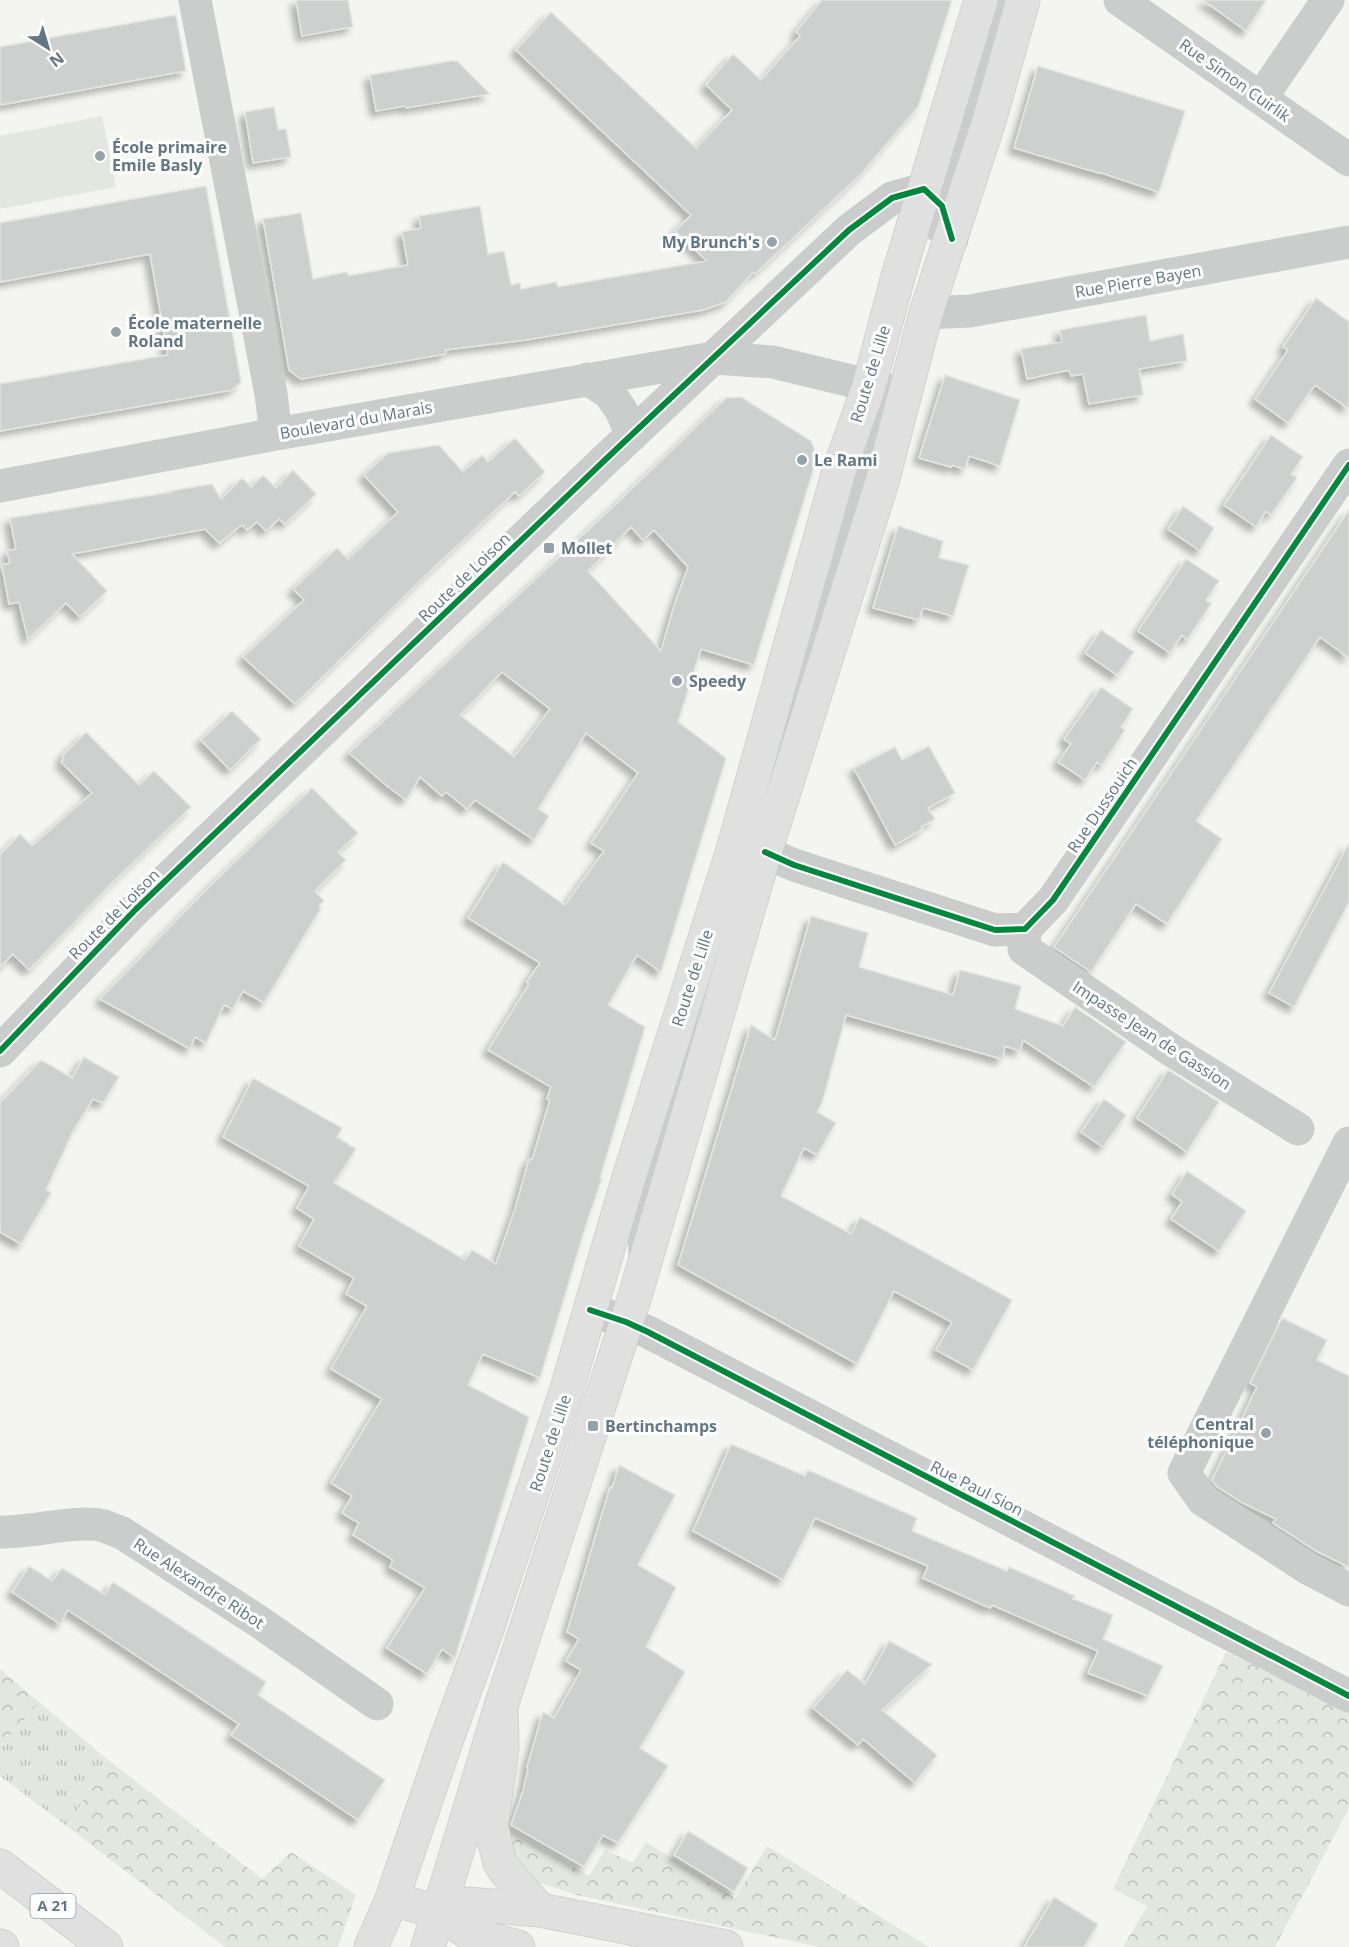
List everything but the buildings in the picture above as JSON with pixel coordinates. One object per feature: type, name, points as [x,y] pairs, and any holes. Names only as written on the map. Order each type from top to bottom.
[{"type":"main road","name":"Route de Lille","points":[[371,1947],[392,1899],[530,1505],[566,1392],[633,1166],[733,850],[839,471],[869,386],[897,280],[933,198],[981,0]]},
{"type":"main road","name":"Route de Lille","points":[[428,1947],[501,1706],[627,1322],[765,852],[878,495],[926,313],[990,118],[1023,0]]},
{"type":"main road","points":[[501,1706],[502,1749],[492,1827],[500,1863],[540,1910]]},
{"type":"main road","name":"A 21","points":[[0,1866],[106,1947]]},
{"type":"main road","points":[[392,1899],[438,1912],[469,1933],[518,1947]]},
{"type":"main road","points":[[438,1912],[468,1904],[540,1910],[726,1947]]},
{"type":"street","points":[[195,0],[276,434]]},
{"type":"street","points":[[952,239],[933,198],[969,108],[1002,0]]},
{"type":"street","name":"Rue Simon Cuirlik","points":[[1120,0],[1349,160]]},
{"type":"street","points":[[1261,98],[1328,0]]},
{"type":"street","name":"Route de Loison","points":[[0,1051],[135,910],[849,231],[892,198],[933,198]]},
{"type":"street","name":"Rue Pierre Bayen","points":[[926,313],[970,311],[1349,242]]},
{"type":"street","points":[[645,1263],[642,1204],[855,499],[863,477],[905,394],[773,362],[713,358]]},
{"type":"street","name":"Boulevard du Marais","points":[[0,486],[276,434],[713,358]]},
{"type":"street","points":[[588,379],[609,393],[621,410],[632,435]]},
{"type":"street","name":"Rue Dussouich","points":[[1025,929],[1053,900],[1349,465]]},
{"type":"street","points":[[765,852],[794,865],[994,930],[1025,929]]},
{"type":"street","name":"Impasse Jean de Gassion","points":[[1025,929],[1024,950],[1171,1050],[1298,1129]]},
{"type":"street","points":[[1349,1143],[1184,1473],[1203,1500],[1309,1569],[1349,1590]]},
{"type":"street","name":"Rue Paul Sion","points":[[590,1310],[627,1322],[1349,1696]]},
{"type":"street","name":"Rue Alexandre Ribot","points":[[0,1532],[16,1533],[80,1525],[103,1526],[122,1533],[261,1623],[377,1704]]},
{"type":"green space","points":[[102,116],[116,187],[0,209],[0,136]]},
{"type":"green space","points":[[1226,1652],[1349,1711],[1349,1808],[1275,1947],[1123,1947],[1147,1906],[1113,1889]]},
{"type":"green space","points":[[0,1669],[39,1702],[0,1747]]},
{"type":"green space","points":[[39,1702],[107,1759],[68,1827],[0,1776],[0,1747]]},
{"type":"green space","points":[[107,1759],[262,1879],[291,1852],[356,1895],[338,1947],[225,1947],[68,1827]]},
{"type":"green space","points":[[510,1830],[589,1876],[605,1850],[633,1863],[646,1842],[735,1898],[767,1846],[929,1947],[819,1947],[577,1895],[531,1880],[507,1850]]},
{"type":"cycle path","points":[[0,1051],[135,910],[849,230],[892,198],[924,189],[942,206],[952,239]]},
{"type":"cycle path","points":[[765,852],[794,865],[995,930],[1025,929],[1053,900],[1349,465]]},
{"type":"cycle path","points":[[590,1310],[648,1332],[1349,1696]]},
{"type":"place","name":"École primaire Emile Basly","points":[[100,156]]},
{"type":"place","name":"My Brunch's","points":[[772,242]]},
{"type":"place","name":"École maternelle Roland","points":[[116,332]]},
{"type":"place","name":"Le Rami","points":[[802,460]]},
{"type":"place","name":"Mollet","points":[[549,548]]},
{"type":"place","name":"Speedy","points":[[677,681]]},
{"type":"place","name":"Bertinchamps","points":[[593,1426]]},
{"type":"place","name":"Central téléphonique","points":[[1266,1433]]}]
